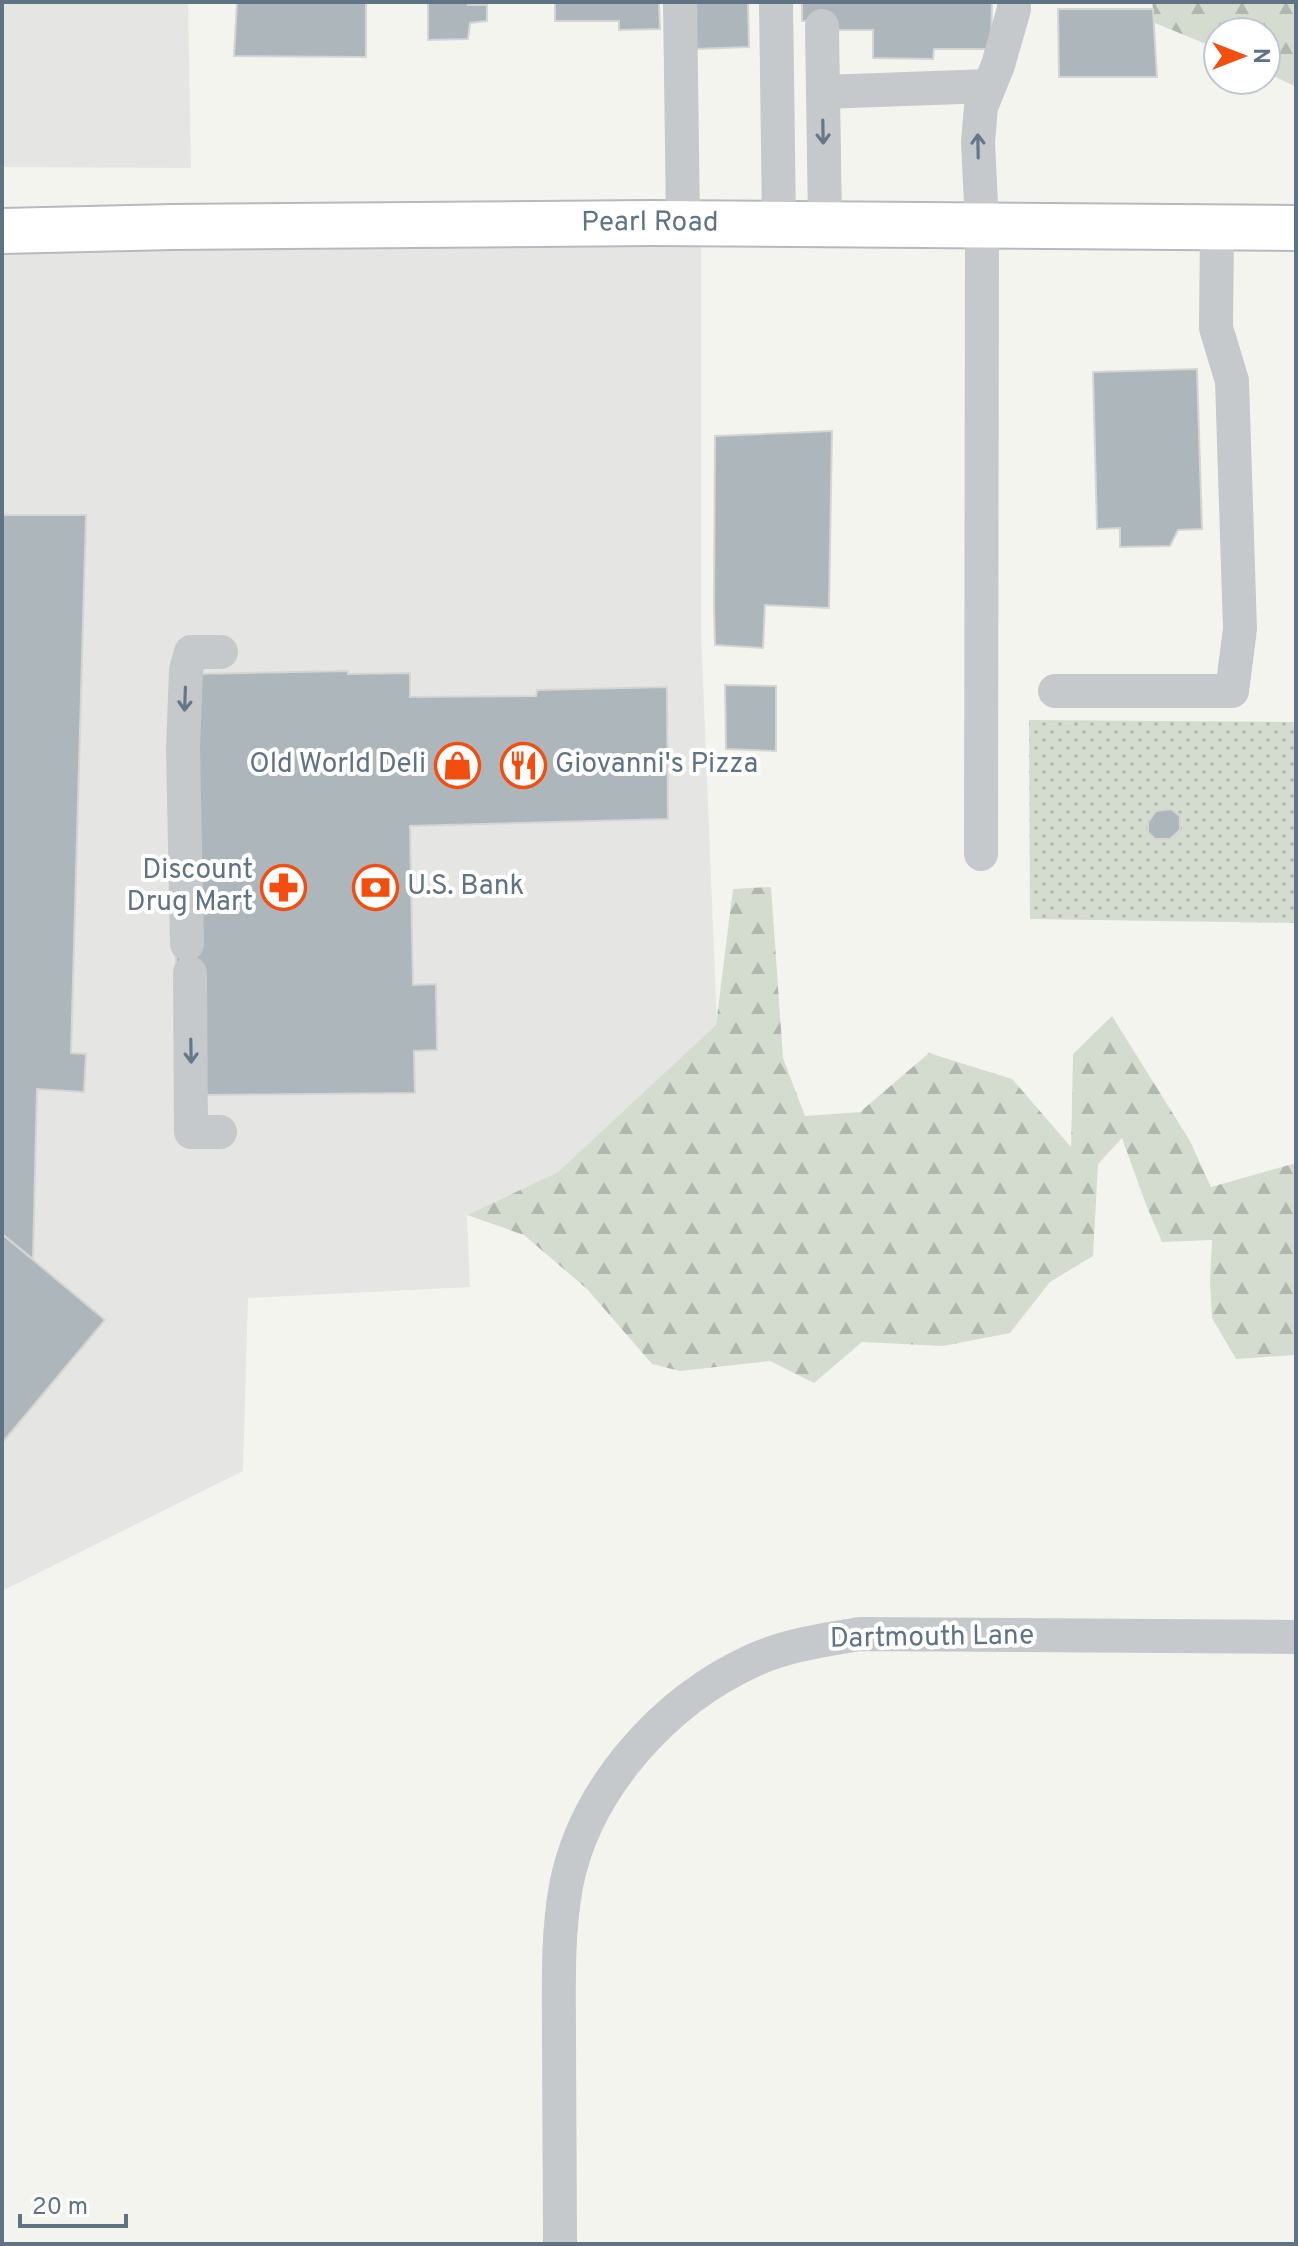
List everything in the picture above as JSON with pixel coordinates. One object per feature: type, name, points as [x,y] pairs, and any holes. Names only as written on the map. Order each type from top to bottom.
[{"type":"main road","name":"Pearl Road","points":[[2,231],[683,223],[1296,228]]},
{"type":"street","points":[[680,2],[683,223]]},
{"type":"street","points":[[776,2],[779,223]]},
{"type":"street","points":[[981,854],[982,224],[978,142],[981,107],[998,65],[1014,2]]},
{"type":"street","points":[[822,26],[825,223]]},
{"type":"street","points":[[823,92],[989,86]]},
{"type":"street","points":[[1055,691],[1232,691],[1240,629],[1232,381],[1216,328],[1217,228]]},
{"type":"street","points":[[220,1132],[191,1132],[183,749],[186,670],[191,652],[221,652]]},
{"type":"street","name":"Dartmouth Lane","points":[[560,2244],[559,1939],[567,1883],[582,1835],[608,1785],[638,1745],[674,1709],[716,1680],[756,1659],[810,1642],[860,1634],[1296,1637]]},
{"type":"shaded area","points":[[2,2],[188,2],[191,168],[2,167]]},
{"type":"shaded area","points":[[701,223],[701,630],[717,1025],[558,1172],[467,1215],[470,1287],[248,1298],[243,1471],[2,1591],[2,232]]},
{"type":"green space","points":[[1152,2],[1296,2],[1296,87],[1282,80],[1282,16],[1202,16],[1202,42],[1155,23]]},
{"type":"green space","points":[[1029,720],[1296,722],[1296,923],[1030,919]]},
{"type":"green space","points":[[771,887],[783,1058],[805,1116],[860,1112],[929,1053],[1012,1079],[1071,1147],[1073,1054],[1112,1016],[1190,1141],[1211,1187],[1296,1163],[1296,1355],[1236,1359],[1212,1318],[1212,1240],[1162,1242],[1122,1138],[1098,1164],[1093,1256],[1050,1282],[1010,1333],[943,1346],[862,1342],[814,1383],[770,1361],[680,1371],[652,1364],[587,1289],[524,1235],[467,1215],[558,1172],[716,1025],[733,889]]},
{"type":"building","points":[[237,2],[366,2],[366,57],[234,56]]},
{"type":"building","points":[[428,2],[487,5],[487,21],[470,23],[468,39],[428,40]]},
{"type":"building","points":[[555,2],[659,2],[660,29],[619,30],[619,21],[555,21]]},
{"type":"building","points":[[693,2],[748,2],[749,47],[695,49]]},
{"type":"building","points":[[802,2],[992,2],[991,49],[934,49],[933,59],[873,58],[873,30],[835,30],[835,21],[802,21]]},
{"type":"building","points":[[1058,9],[1153,9],[1157,77],[1059,77]]},
{"type":"building","points":[[1197,369],[1202,529],[1178,530],[1170,546],[1120,547],[1120,528],[1097,529],[1093,372]]},
{"type":"building","points":[[832,431],[829,608],[765,605],[763,648],[715,645],[715,436]]},
{"type":"building","points":[[2,515],[86,515],[71,1053],[86,1054],[84,1092],[37,1089],[33,1259],[2,1234]]},
{"type":"building","points":[[348,671],[348,674],[410,673],[410,697],[536,696],[537,690],[667,687],[668,819],[410,826],[413,985],[436,984],[437,1050],[414,1051],[415,1093],[206,1095],[176,974],[195,674]]},
{"type":"building","points":[[725,685],[776,686],[776,751],[726,749]]},
{"type":"building","points":[[1171,809],[1180,816],[1180,830],[1170,839],[1155,839],[1148,832],[1148,822],[1156,811]]},
{"type":"building","points":[[2,1234],[105,1320],[2,1443]]},
{"type":"place","name":"Old World Deli","points":[[457,765]]},
{"type":"place","name":"Giovanni's Pizza","points":[[524,765]]},
{"type":"place","name":"Discount Drug Mart","points":[[284,887]]},
{"type":"place","name":"U.S. Bank","points":[[376,887]]}]
